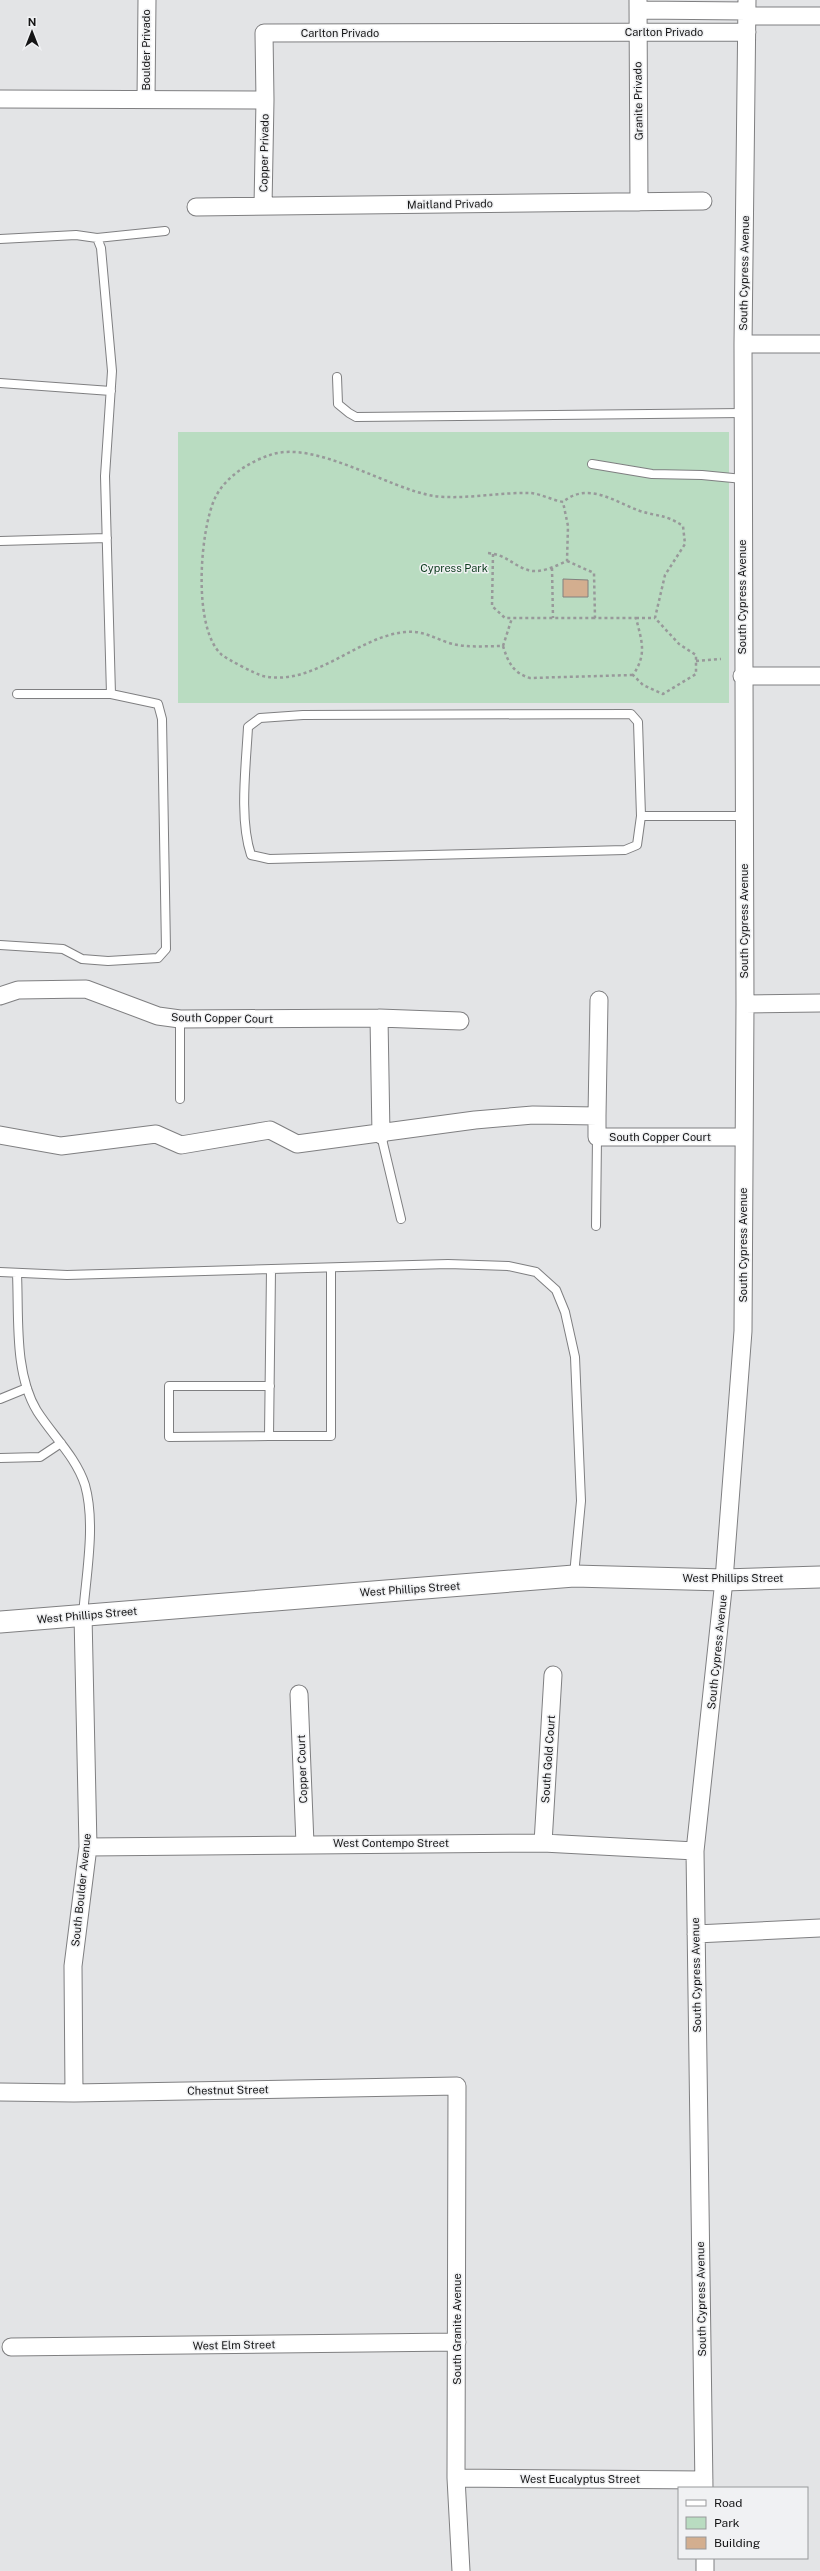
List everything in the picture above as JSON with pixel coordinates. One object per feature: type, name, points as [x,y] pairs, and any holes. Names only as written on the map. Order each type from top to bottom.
[{"type":"street","name":"Boulder Privado","points":[[146,100],[147,0]]},
{"type":"street","name":"Carlton Privado","points":[[638,5],[747,15]]},
{"type":"street","name":"Granite Privado","points":[[638,5],[639,202]]},
{"type":"street","points":[[747,15],[820,16]]},
{"type":"street","name":"Carlton Privado","points":[[265,100],[264,33],[638,32],[747,15]]},
{"type":"street","name":"South Cypress Avenue","points":[[704,2484],[695,1851],[724,1580],[743,1331],[745,1004],[742,676],[743,344],[747,15]]},
{"type":"street","points":[[0,99],[265,100]]},
{"type":"street","name":"Copper Privado","points":[[263,206],[265,100]]},
{"type":"street","name":"Maitland Privado","points":[[196,207],[703,201]]},
{"type":"street","points":[[743,344],[820,344]]},
{"type":"street","points":[[742,676],[820,676]]},
{"type":"street","name":"South Copper Court","points":[[0,996],[18,990],[86,989],[104,994],[117,1002],[158,1016],[180,1019],[379,1018],[460,1021]]},
{"type":"street","name":"South Copper Court","points":[[599,1000],[597,1137],[744,1137]]},
{"type":"street","points":[[745,1004],[820,1003]]},
{"type":"street","points":[[379,1018],[381,1135]]},
{"type":"street","points":[[0,1134],[61,1146],[156,1134],[181,1145],[262,1130],[270,1130],[297,1144],[381,1135],[475,1120],[526,1115],[598,1116]]},
{"type":"street","name":"West Phillips Street","points":[[0,1622],[574,1576],[724,1580],[820,1577]]},
{"type":"street","name":"South Boulder Avenue","points":[[74,2093],[73,1966],[88,1847],[83,1615]]},
{"type":"street","name":"South Gold Court","points":[[543,1843],[554,1675]]},
{"type":"street","name":"Copper Court","points":[[299,1694],[305,1844]]},
{"type":"street","name":"West Contempo Street","points":[[88,1847],[543,1843],[695,1851]]},
{"type":"street","points":[[696,1934],[820,1928]]},
{"type":"street","name":"Chestnut Street","points":[[0,2092],[74,2093],[457,2086]]},
{"type":"street","name":"South Granite Avenue","points":[[457,2086],[456,2478],[461,2571]]},
{"type":"street","name":"West Elm Street","points":[[11,2347],[457,2342]]},
{"type":"street","name":"West Eucalyptus Street","points":[[456,2478],[704,2484]]},
{"type":"street","points":[[705,2559],[705,2571]]},
{"type":"lane","points":[[0,239],[76,235],[97,238],[165,231]]},
{"type":"lane","points":[[97,238],[101,248],[106,289],[112,371],[105,476],[111,694]]},
{"type":"lane","points":[[337,377],[338,404],[349,414],[356,416],[743,413]]},
{"type":"lane","points":[[0,382],[111,391]]},
{"type":"lane","points":[[592,464],[652,474],[702,475],[743,480]]},
{"type":"lane","points":[[0,541],[106,538]]},
{"type":"lane","points":[[0,945],[63,949],[82,959],[108,961],[158,958],[166,949],[162,719],[158,704],[111,694],[17,694]]},
{"type":"lane","points":[[631,714],[638,722],[642,816],[637,845],[625,850],[270,858],[251,856],[247,842],[245,779],[248,728],[260,718],[302,715],[631,714]]},
{"type":"lane","points":[[642,816],[743,816]]},
{"type":"lane","points":[[180,1019],[180,1099]]},
{"type":"lane","points":[[381,1135],[401,1219]]},
{"type":"lane","points":[[596,1226],[597,1137]]},
{"type":"lane","points":[[0,1272],[17,1274],[75,1275],[331,1269],[448,1264],[508,1266],[536,1272],[556,1290],[565,1312],[575,1357],[582,1501],[574,1576]]},
{"type":"lane","points":[[270,1386],[169,1386],[169,1437],[331,1436],[331,1269]]},
{"type":"lane","points":[[269,1436],[271,1270]]},
{"type":"lane","points":[[17,1274],[21,1356],[27,1388],[37,1411],[77,1468],[89,1505],[83,1615]]},
{"type":"lane","points":[[0,1399],[27,1388]]},
{"type":"lane","points":[[0,1458],[40,1457],[60,1443]]},
{"type":"path","points":[[503,646],[478,647],[450,643],[427,633],[406,632],[383,636],[295,676],[263,676],[222,654],[212,639],[202,605],[205,527],[216,496],[240,469],[272,454],[298,453],[335,460],[402,486],[435,496],[533,493],[563,502]]},
{"type":"path","points":[[563,502],[570,496],[601,493],[640,511],[668,516],[683,526],[685,544],[665,575],[655,618]]},
{"type":"path","points":[[563,502],[568,526],[567,561]]},
{"type":"path","points":[[488,553],[501,554],[529,570],[552,568],[567,561],[594,573],[595,618]]},
{"type":"path","points":[[493,554],[492,606],[505,618],[512,618],[554,618],[595,618],[636,618],[655,618],[679,644],[696,655],[696,674],[663,694],[643,685],[633,675],[530,678],[518,674],[508,661],[503,646],[512,618]]},
{"type":"path","points":[[552,568],[554,618]]},
{"type":"path","points":[[633,675],[642,662],[642,643],[636,618]]},
{"type":"path","points":[[696,662],[721,659]]},
{"type":"green space","name":"Cypress Park","points":[[178,432],[729,432],[729,703],[178,703]]},
{"type":"building","points":[[563,579],[588,580],[588,597],[563,597]]}]
